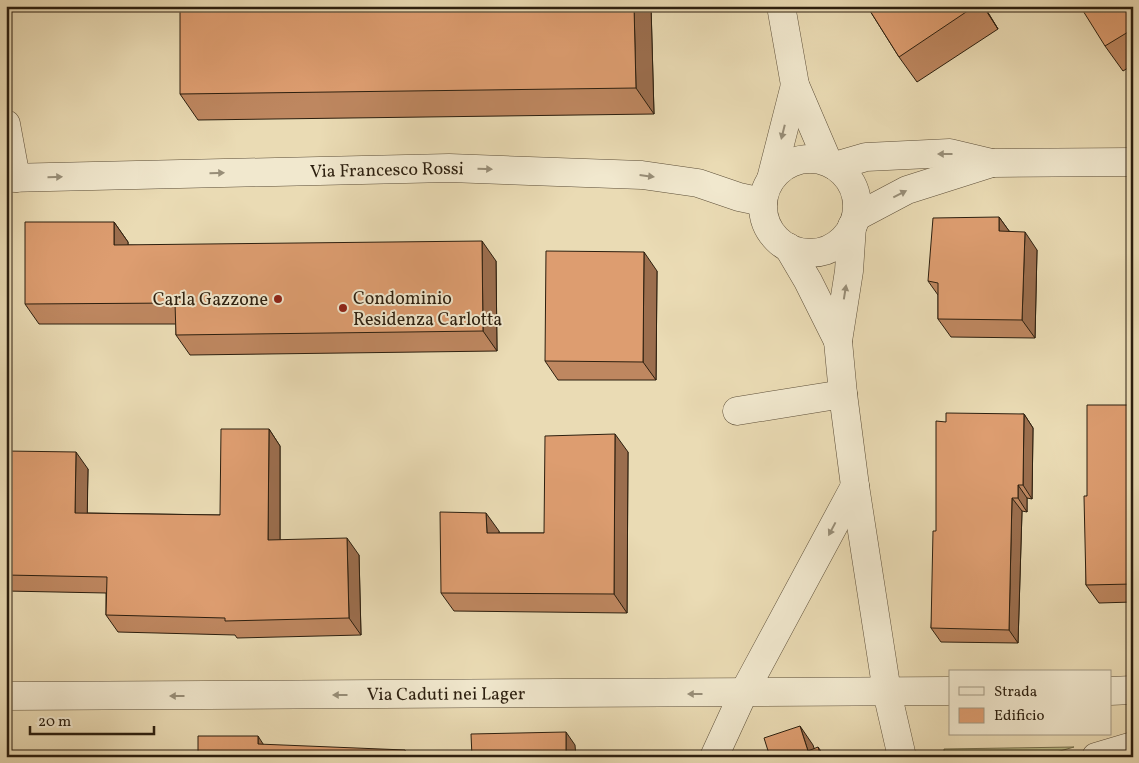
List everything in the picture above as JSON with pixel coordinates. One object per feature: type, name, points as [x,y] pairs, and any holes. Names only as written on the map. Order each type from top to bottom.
[{"type":"street","points":[[781,6],[795,85],[831,164]]},
{"type":"street","points":[[795,85],[767,191],[765,217],[770,230],[778,240],[800,252],[814,253],[827,250],[840,242],[854,221],[907,190],[992,163]]},
{"type":"street","points":[[6,124],[11,178]]},
{"type":"street","points":[[831,164],[866,157],[950,153],[992,163],[1133,162]]},
{"type":"street","points":[[767,191],[782,168],[795,161],[817,159],[831,164],[845,174],[856,194],[849,271],[838,341],[855,486],[886,692],[902,757]]},
{"type":"street","name":"Via Francesco Rossi","points":[[11,178],[449,168],[642,175],[698,182],[739,197],[767,191]]},
{"type":"street","points":[[788,247],[808,281],[838,341]]},
{"type":"street","points":[[737,411],[843,394]]},
{"type":"street","points":[[714,757],[744,694],[855,486]]},
{"type":"street","points":[[1112,690],[1133,690]]},
{"type":"street","name":"Via Caduti nei Lager","points":[[6,696],[949,692]]},
{"type":"street","points":[[1096,757],[1133,746]]},
{"type":"green space","points":[[1074,747],[1039,757],[944,757],[944,749]]},
{"type":"building","points":[[180,6],[634,6],[636,88],[180,94]]},
{"type":"building","points":[[867,6],[975,6],[899,57]]},
{"type":"building","points":[[1080,6],[1133,6],[1133,29],[1105,46]]},
{"type":"building","points":[[999,217],[999,231],[1025,232],[1022,320],[938,319],[938,283],[928,281],[933,218]]},
{"type":"building","points":[[25,222],[114,222],[114,245],[482,241],[483,331],[176,335],[175,303],[25,304]]},
{"type":"building","points":[[546,251],[644,252],[643,362],[545,361]]},
{"type":"building","points":[[1087,405],[1133,405],[1133,584],[1086,585],[1084,496],[1087,496]]},
{"type":"building","points":[[946,413],[1024,414],[1023,485],[1018,485],[1018,498],[1012,498],[1009,630],[931,628],[933,531],[936,531],[936,421],[946,422]]},
{"type":"building","points":[[221,429],[269,429],[268,540],[347,538],[349,618],[225,621],[225,618],[106,615],[107,577],[6,575],[6,451],[76,452],[75,513],[220,515]]},
{"type":"building","points":[[615,434],[614,594],[441,593],[440,512],[486,513],[487,533],[544,533],[545,436]]},
{"type":"building","points":[[800,726],[808,751],[818,747],[821,757],[770,757],[764,738]]},
{"type":"building","points":[[566,732],[566,757],[472,757],[471,734]]},
{"type":"building","points":[[198,736],[258,736],[258,744],[405,750],[404,757],[198,757]]},
{"type":"place","name":"Carla Gazzone","points":[[278,299]]},
{"type":"place","name":"Condominio Residenza Carlotta","points":[[343,308]]}]
